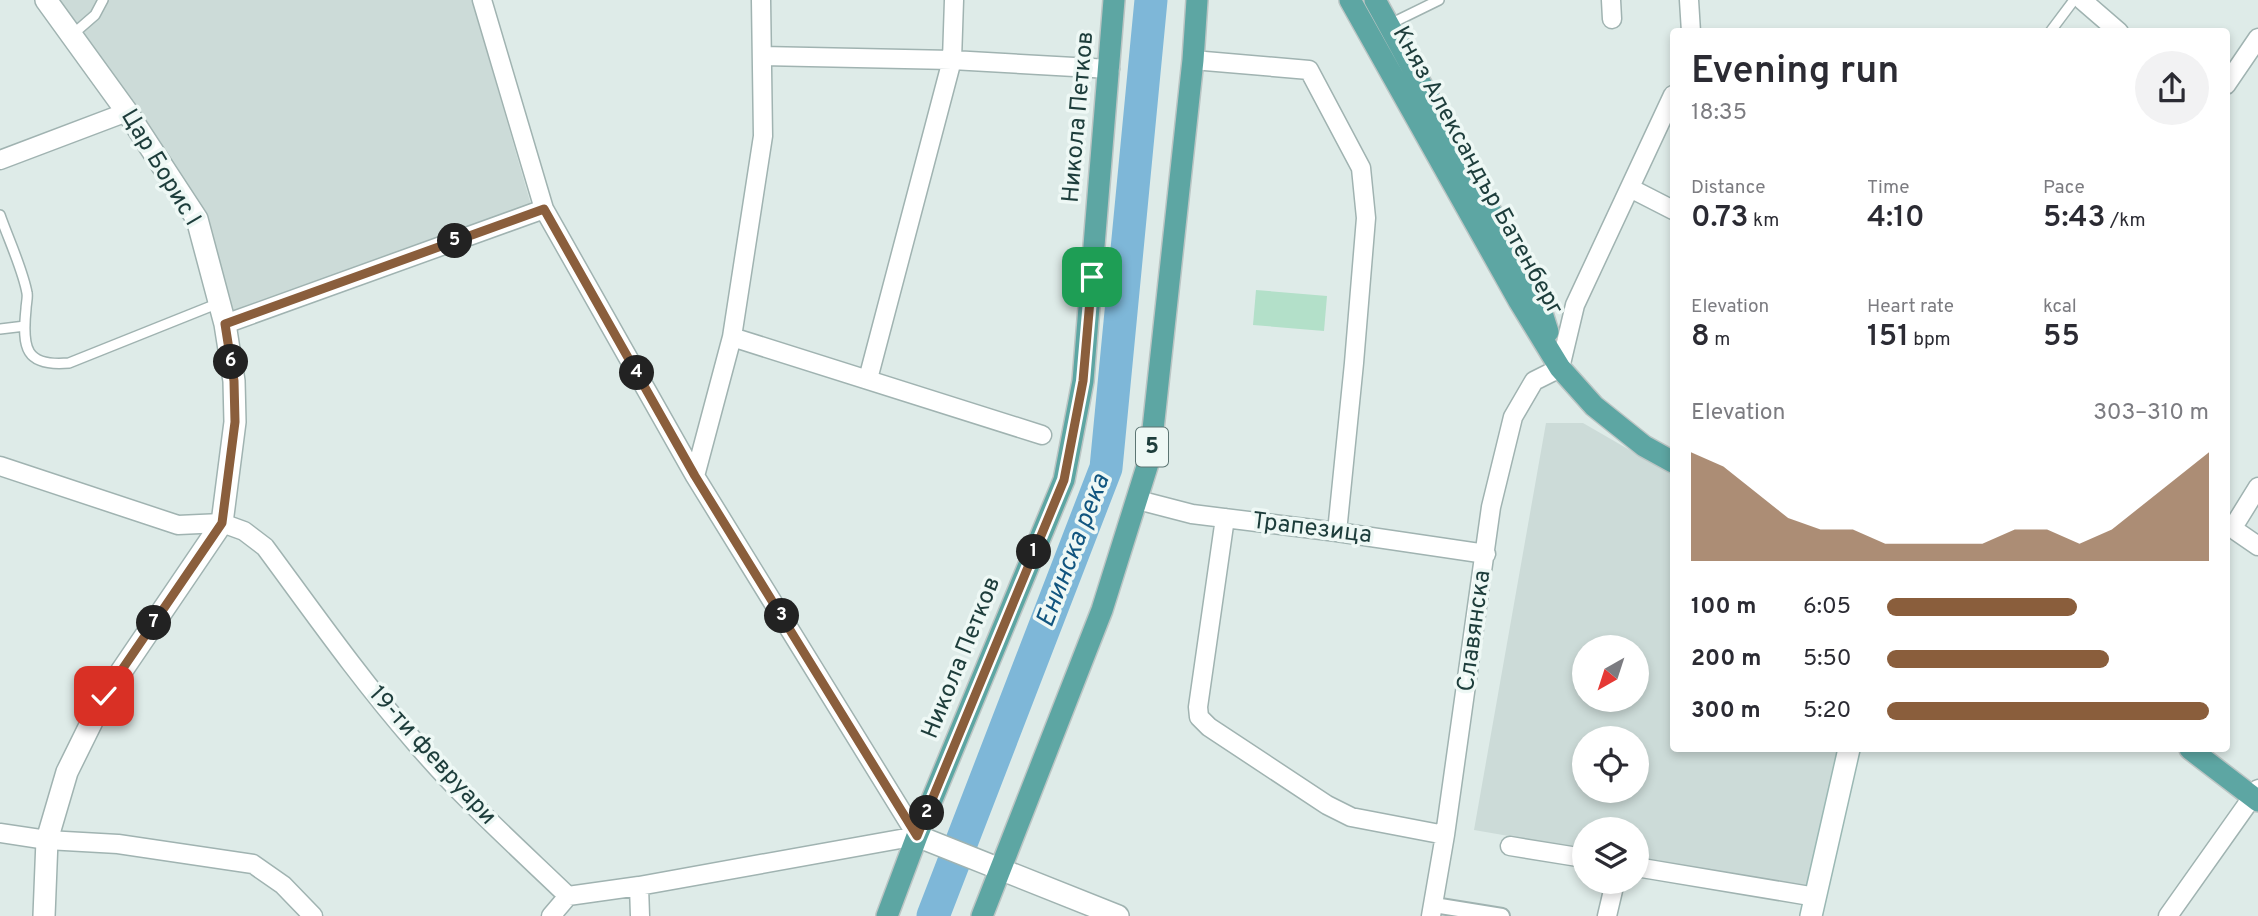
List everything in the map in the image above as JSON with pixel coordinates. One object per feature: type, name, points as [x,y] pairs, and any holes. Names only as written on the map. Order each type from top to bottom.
[{"type":"main road","name":"Никола Петков","points":[[887,916],[926,840],[1064,480],[1083,381],[1114,0]]},
{"type":"main road","name":"5","points":[[982,916],[994,867],[1102,610],[1150,457],[1193,60],[1197,0]]},
{"type":"main road","name":"Княз Александър Батенберг","points":[[1350,0],[1519,301],[1560,368],[1594,406],[1644,446],[1670,460]]},
{"type":"main road","name":"Княз Александър Батенберг","points":[[1375,0],[1536,294],[1560,368]]},
{"type":"main road","points":[[2194,752],[2256,795]]},
{"type":"street","name":"Цар Борис I","points":[[46,0],[127,112],[197,219],[225,324],[234,381],[235,422],[222,523]]},
{"type":"street","points":[[482,0],[544,209],[695,476],[926,840]]},
{"type":"street","points":[[695,476],[732,337],[763,136],[761,0]]},
{"type":"street","points":[[868,379],[952,60],[954,0]]},
{"type":"street","points":[[1611,0],[1612,19]]},
{"type":"street","points":[[1689,0],[1691,28]]},
{"type":"street","points":[[2082,0],[2114,28]]},
{"type":"street","points":[[2230,79],[2258,38]]},
{"type":"street","points":[[762,56],[952,60],[1110,69]]},
{"type":"street","points":[[1193,60],[1309,70],[1360,168],[1366,218],[1337,532]]},
{"type":"street","points":[[1560,368],[1575,305],[1670,101]]},
{"type":"street","points":[[0,160],[127,112]]},
{"type":"street","points":[[1630,188],[1670,208]]},
{"type":"street","points":[[225,324],[544,209]]},
{"type":"street","points":[[732,337],[1042,435]]},
{"type":"street","name":"Славянска","points":[[1433,911],[1492,507],[1513,417],[1534,381],[1560,368]]},
{"type":"street","name":"19-ти февруари","points":[[0,466],[178,525],[222,523],[244,531],[265,547],[360,675],[414,742],[482,814],[568,896]]},
{"type":"street","points":[[2230,525],[2258,487]]},
{"type":"street","name":"Трапезица","points":[[1138,500],[1192,514],[1486,554]]},
{"type":"street","points":[[1225,518],[1198,707],[1199,717],[1209,727],[1317,798],[1351,817],[1445,835]]},
{"type":"street","points":[[44,916],[47,840],[67,772],[104,696],[222,523]]},
{"type":"street","points":[[2230,527],[2258,546]]},
{"type":"street","points":[[1649,870],[1814,906],[1848,752]]},
{"type":"street","points":[[2168,916],[2256,795]]},
{"type":"street","points":[[0,833],[47,840],[118,844],[253,864],[282,885],[313,916]]},
{"type":"street","points":[[551,916],[568,896],[926,840],[1118,916]]},
{"type":"street","points":[[1510,846],[1572,856]]},
{"type":"street","points":[[639,886],[640,916]]},
{"type":"street","points":[[1607,916],[1612,894]]},
{"type":"street","points":[[1433,911],[1502,916]]},
{"type":"lane","points":[[72,35],[95,15],[103,0]]},
{"type":"lane","points":[[1389,24],[1439,0]]},
{"type":"lane","points":[[2053,28],[2074,0]]},
{"type":"lane","points":[[0,215],[28,295],[25,326],[27,348],[35,360],[50,365],[69,363],[220,303]]},
{"type":"lane","points":[[0,329],[25,326]]},
{"type":"shaded area","points":[[54,0],[472,0],[531,205],[231,314],[205,218]]},
{"type":"shaded area","points":[[1546,423],[1583,423],[1670,473],[1670,752],[1837,752],[1808,887],[1649,860],[1649,817],[1572,817],[1572,847],[1474,830]]},
{"type":"green space","points":[[1256,290],[1327,296],[1324,331],[1253,325]]},
{"type":"waterway","name":"Енинска река","points":[[933,916],[1106,468],[1151,0]]},
{"type":"route","points":[[104,696],[222,523],[235,422],[234,381],[225,324],[544,209],[695,476],[917,836],[1064,480],[1083,381],[1092,277]]}]
